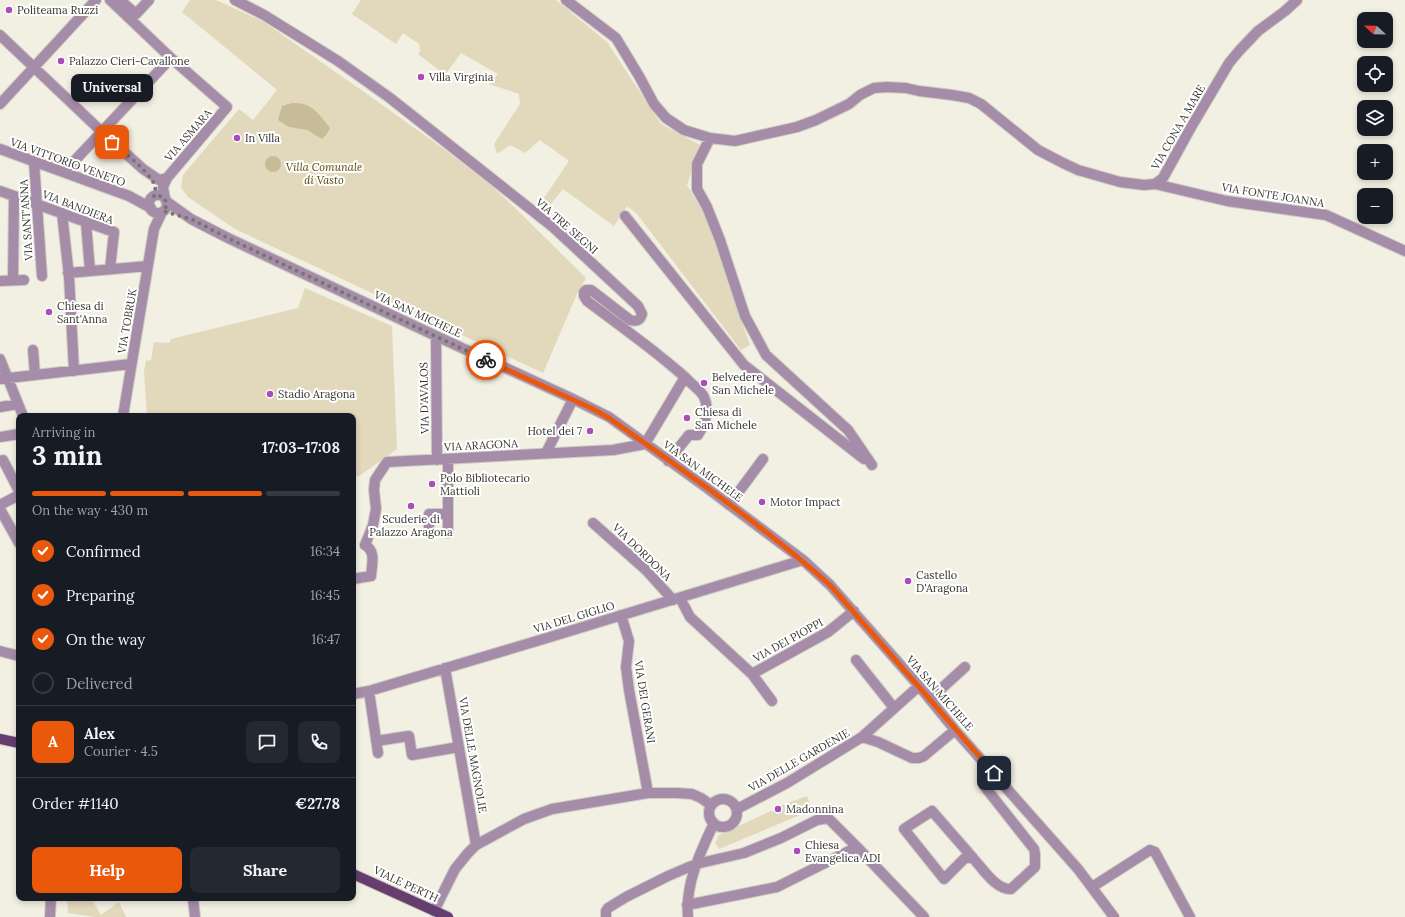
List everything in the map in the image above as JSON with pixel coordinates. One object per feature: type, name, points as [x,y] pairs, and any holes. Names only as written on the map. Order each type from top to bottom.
[{"type":"main road","points":[[0,739],[16,742]]},
{"type":"main road","name":"VIALE PERTH","points":[[356,875],[448,917]]},
{"type":"street","points":[[0,104],[96,0]]},
{"type":"street","points":[[64,172],[171,58],[110,0]]},
{"type":"street","points":[[120,0],[136,14],[149,0]]},
{"type":"street","name":"VIA TRE SEGNI","points":[[235,0],[264,15],[338,61],[390,98],[554,227],[638,306],[642,314],[641,318],[635,322],[630,320],[591,290],[586,290],[584,292],[584,296],[587,301],[632,334],[685,377]]},
{"type":"street","name":"VIA CONA A MARE","points":[[566,0],[616,38],[654,104],[666,118],[684,130],[710,138],[736,140],[797,127],[822,118],[849,104],[860,95],[874,88],[906,88],[969,98],[981,104],[1038,150],[1078,170],[1120,182],[1144,185],[1155,184],[1163,178],[1190,129],[1234,57],[1258,31],[1297,0]]},
{"type":"street","points":[[0,35],[102,132],[153,178],[159,180],[167,178]]},
{"type":"street","name":"VIA ASMARA","points":[[167,178],[227,107],[171,58]]},
{"type":"street","points":[[625,216],[744,365],[872,465],[848,430],[766,355],[745,316],[717,233],[707,207],[697,189],[697,164],[710,138]]},
{"type":"street","name":"VIA VITTORIO VENETO","points":[[0,149],[141,201]]},
{"type":"street","name":"VIA SANT'ANNA","points":[[34,162],[42,276]]},
{"type":"street","points":[[153,178],[155,187],[153,197],[150,202],[157,210],[166,207],[163,187],[167,178]]},
{"type":"street","name":"VIA FONTE JOANNA","points":[[1155,184],[1227,201],[1326,215],[1396,248],[1405,250]]},
{"type":"street","name":"VIA BANDIERA","points":[[0,191],[114,232],[110,269]]},
{"type":"street","points":[[13,280],[14,196]]},
{"type":"street","points":[[141,201],[161,196],[166,200]]},
{"type":"street","name":"VIA SAN MICHELE","points":[[166,200],[191,219],[234,241],[573,399],[609,418],[802,560],[830,585],[854,611],[955,730],[1078,869],[1114,917]]},
{"type":"street","name":"VIA SAN MICHELE","points":[[141,201],[157,210],[191,219]]},
{"type":"street","name":"VIA TOBRUK","points":[[124,413],[157,210]]},
{"type":"street","points":[[62,213],[68,274],[74,371]]},
{"type":"street","points":[[86,222],[90,271]]},
{"type":"street","points":[[68,274],[148,266]]},
{"type":"street","points":[[0,281],[24,280]]},
{"type":"street","name":"VIA D'AVALOS","points":[[436,336],[437,460]]},
{"type":"street","points":[[33,350],[34,375]]},
{"type":"street","points":[[0,359],[4,378],[22,413]]},
{"type":"street","points":[[4,378],[132,364]]},
{"type":"street","points":[[645,444],[675,391],[685,377],[704,396],[706,408],[705,423],[698,435],[689,435],[668,461]]},
{"type":"street","points":[[546,454],[573,399]]},
{"type":"street","points":[[0,407],[18,404]]},
{"type":"street","points":[[0,437],[16,434]]},
{"type":"street","name":"VIA ARAGONA","points":[[356,578],[371,576],[373,552],[365,545],[373,525],[376,508],[374,490],[375,480],[387,462],[613,450],[645,444]]},
{"type":"street","points":[[448,459],[448,533]]},
{"type":"street","points":[[729,505],[762,459]]},
{"type":"street","points":[[3,460],[16,485]]},
{"type":"street","points":[[0,506],[16,497]]},
{"type":"street","points":[[0,509],[16,538]]},
{"type":"street","points":[[429,529],[428,514],[448,514]]},
{"type":"street","name":"VIA DORDONA","points":[[593,523],[677,599],[690,618],[752,674],[772,702]]},
{"type":"street","name":"VIA DEL GIGLIO","points":[[356,693],[369,691],[677,599],[802,560]]},
{"type":"street","name":"VIA DEI PIOPPI","points":[[752,674],[828,632],[854,611]]},
{"type":"street","name":"VIA DEI GERANI","points":[[621,615],[628,641],[626,667],[629,690],[648,793]]},
{"type":"street","points":[[0,651],[16,655]]},
{"type":"street","points":[[856,660],[894,708]]},
{"type":"street","points":[[930,699],[966,667]]},
{"type":"street","name":"VIA DELLE MAGNOLIE","points":[[445,668],[476,845]]},
{"type":"street","points":[[862,737],[919,686]]},
{"type":"street","points":[[369,691],[378,753]]},
{"type":"street","name":"VIA DELLE GARDENIE","points":[[737,809],[787,783],[862,737],[878,742],[912,758],[918,758],[924,756],[955,730]]},
{"type":"street","points":[[376,741],[409,736],[412,755],[459,747]]},
{"type":"street","points":[[973,858],[965,858],[944,879],[904,829],[932,811],[999,887],[1011,889],[1035,867],[1035,854],[1034,849],[985,787],[985,783],[994,773]]},
{"type":"street","points":[[434,911],[455,869],[468,853],[476,845],[524,819],[552,809],[648,793],[677,792],[692,794],[711,805]]},
{"type":"street","points":[[718,799],[728,799],[735,804],[737,809],[737,818],[731,825],[722,827],[714,823],[709,815],[711,805],[718,799]]},
{"type":"street","points":[[606,917],[606,911],[608,908],[626,897],[696,864],[744,853],[781,838],[817,820],[828,818],[924,917]]},
{"type":"street","points":[[688,917],[687,905],[696,864],[714,823]]},
{"type":"street","points":[[687,905],[778,887],[857,847]]},
{"type":"street","points":[[1092,887],[1150,850],[1155,852],[1190,917]]},
{"type":"street","points":[[50,917],[51,901]]},
{"type":"street","points":[[193,901],[195,917]]},
{"type":"green space","name":"Villa Comunale di Vasto","points":[[190,0],[216,0],[264,22],[367,94],[487,182],[586,278],[577,294],[543,373],[235,229],[188,197],[181,188],[183,175],[239,109],[253,120],[277,90],[182,12]]},
{"type":"green space","points":[[361,0],[556,0],[607,42],[661,124],[700,145],[687,185],[705,215],[750,345],[741,350],[637,214],[627,206],[614,226],[563,189],[546,210],[540,204],[569,161],[540,140],[525,153],[510,145],[497,154],[494,144],[520,104],[519,94],[489,84],[498,74],[461,53],[445,75],[418,54],[420,51],[419,44],[403,33],[396,44],[352,14]]},
{"type":"green space","name":"Stadio Aragona","points":[[305,288],[392,326],[397,449],[359,476],[356,476],[356,413],[147,413],[144,372],[146,361],[151,360],[154,342],[169,343],[171,339],[298,308]]},
{"type":"green space","points":[[807,796],[812,810],[719,849],[715,843],[719,835],[771,811],[778,812],[782,805]]},
{"type":"green space","points":[[67,901],[93,901],[101,915],[119,902],[126,917],[95,917],[68,913]]},
{"type":"shaded area","points":[[292,103],[299,103],[310,107],[322,118],[330,128],[322,139],[307,130],[289,127],[278,120],[282,106]]},
{"type":"shaded area","points":[[273,156],[280,161],[281,164],[276,171],[273,172],[266,167],[265,164],[270,157]]},
{"type":"way so far","points":[[112,142],[143,169],[154,184],[154,197],[158,195],[165,198],[167,204],[163,211],[191,219],[238,243],[486,360]]},
{"type":"place","name":"Politeama Ruzzi","points":[[9,10]]},
{"type":"place","name":"Palazzo Cieri-Cavallone","points":[[61,61]]},
{"type":"place","name":"Villa Virginia","points":[[421,77]]},
{"type":"place","name":"In Villa","points":[[237,138]]},
{"type":"place","name":"Universal","points":[[112,142]]},
{"type":"place","name":"Chiesa di Sant'Anna","points":[[49,312]]},
{"type":"place","name":"Belvedere San Michele","points":[[704,383]]},
{"type":"place","name":"Stadio Aragona","points":[[270,394]]},
{"type":"place","name":"Chiesa di San Michele","points":[[687,418]]},
{"type":"place","name":"Hotel dei 7","points":[[590,431]]},
{"type":"place","name":"Polo Bibliotecario Mattioli","points":[[432,484]]},
{"type":"place","name":"Motor Impact","points":[[762,502]]},
{"type":"place","name":"Scuderie di Palazzo Aragona","points":[[411,506]]},
{"type":"place","name":"Castello D'Aragona","points":[[908,581]]},
{"type":"place","name":"Madonnina","points":[[778,809]]},
{"type":"place","name":"Chiesa Evangelica ADI","points":[[797,851]]},
{"type":"route","points":[[486,360],[591,408],[609,418],[707,488],[802,560],[830,585],[994,773]]}]
